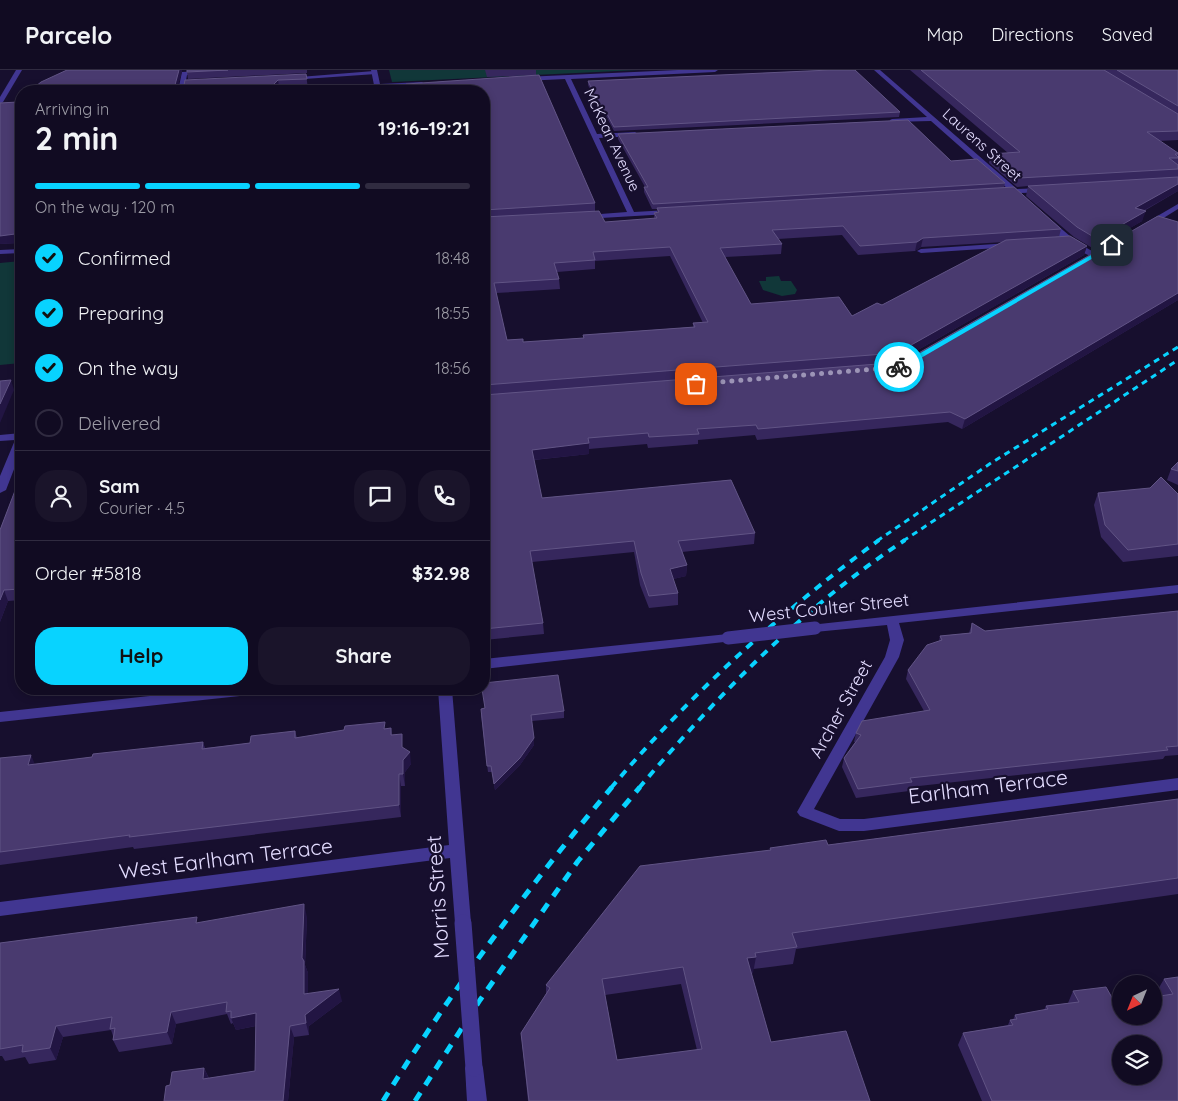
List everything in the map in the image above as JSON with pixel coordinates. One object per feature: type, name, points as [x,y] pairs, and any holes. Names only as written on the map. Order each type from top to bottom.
[{"type":"street","points":[[2,104],[19,70]]},
{"type":"street","points":[[518,80],[715,70]]},
{"type":"street","name":"Laurens Street","points":[[877,70],[1018,195]]},
{"type":"street","points":[[192,83],[182,83],[184,73],[208,71]]},
{"type":"street","points":[[281,78],[374,72],[377,85]]},
{"type":"street","name":"McKean Avenue","points":[[567,77],[632,215]]},
{"type":"street","points":[[419,85],[429,84]]},
{"type":"street","points":[[883,122],[933,119]]},
{"type":"street","points":[[595,136],[644,134]]},
{"type":"street","points":[[990,193],[1018,195],[1050,190]]},
{"type":"street","points":[[1137,230],[1178,206]]},
{"type":"street","points":[[583,218],[682,212]]},
{"type":"street","points":[[1042,216],[1070,241],[1100,252],[1087,260]]},
{"type":"street","points":[[1053,242],[1070,241]]},
{"type":"street","points":[[921,251],[1015,245]]},
{"type":"street","points":[[0,252],[15,251]]},
{"type":"street","points":[[0,438],[15,437]]},
{"type":"street","points":[[0,490],[15,452]]},
{"type":"street","name":"West Coulter Street","points":[[490,663],[1178,589]]},
{"type":"street","name":"Archer Street","points":[[805,812],[892,657],[897,640],[892,620]]},
{"type":"street","points":[[0,717],[155,695]]},
{"type":"street","name":"Morris Street","points":[[445,695],[477,1101]]},
{"type":"street","name":"Earlham Terrace","points":[[805,812],[838,825],[864,825],[1178,784]]},
{"type":"street","name":"West Earlham Terrace","points":[[0,909],[458,850]]},
{"type":"green space","points":[[389,70],[639,70],[392,82]]},
{"type":"green space","points":[[15,262],[15,364],[0,365],[0,263]]},
{"type":"green space","points":[[779,276],[781,281],[791,281],[797,290],[795,294],[782,296],[763,290],[759,281],[766,281],[766,277]]},
{"type":"building","points":[[67,70],[179,70],[175,85],[37,85]]},
{"type":"building","points":[[187,70],[228,70],[187,72]]},
{"type":"building","points":[[855,70],[900,112],[614,127],[606,112],[600,106],[588,81]]},
{"type":"building","points":[[921,70],[1104,70],[1178,114],[1178,131],[1147,132],[1178,153],[1175,154],[1178,158],[1169,158],[1178,165],[1178,169],[1019,178],[991,154],[1020,152]]},
{"type":"building","points":[[1117,70],[1178,70],[1178,106]]},
{"type":"building","points":[[306,74],[307,79],[278,80],[273,85],[184,85],[185,80]]},
{"type":"building","points":[[539,75],[595,203],[490,210],[490,85],[406,84]]},
{"type":"building","points":[[15,102],[15,234],[0,236],[0,103]]},
{"type":"building","points":[[908,120],[951,161],[977,159],[1005,183],[653,204],[644,187],[648,187],[618,134]]},
{"type":"building","points":[[1178,177],[1178,184],[1135,208],[1146,211],[1097,239],[1077,227],[1028,186]]},
{"type":"building","points":[[1014,187],[1061,229],[923,238],[917,242],[860,246],[843,226],[772,230],[782,244],[720,248],[751,304],[839,297],[852,316],[877,303],[882,305],[1006,240],[1070,236],[1087,246],[897,353],[490,385],[490,217],[599,211],[605,222],[657,218],[654,213],[659,212],[657,208]],"holes":[[[670,247],[708,322],[693,323],[695,327],[583,335],[584,338],[523,342],[523,339],[507,340],[494,283],[559,279],[554,263],[595,260],[593,252]]]},
{"type":"building","points":[[1158,216],[1178,222],[1178,293],[965,419],[950,412],[758,429],[756,425],[697,429],[699,434],[649,437],[648,433],[588,438],[589,443],[532,450],[542,498],[731,480],[755,533],[678,541],[687,565],[670,569],[678,593],[649,596],[641,573],[634,541],[530,551],[543,623],[490,628],[490,395],[903,362]]},
{"type":"building","points":[[11,380],[0,404],[0,381]]},
{"type":"building","points":[[1178,462],[1178,471],[1171,469]]},
{"type":"building","points":[[1161,477],[1178,494],[1178,544],[1128,550],[1105,525],[1098,493],[1150,488]]},
{"type":"building","points":[[15,491],[15,589],[4,590],[0,600],[0,530]]},
{"type":"building","points":[[1178,611],[1178,746],[1166,747],[1168,750],[910,778],[912,782],[858,789],[844,758],[861,735],[856,733],[862,721],[930,710],[908,670],[927,645],[942,640],[940,636],[971,633],[972,623],[985,631]]},
{"type":"building","points":[[558,675],[564,711],[531,715],[534,738],[520,758],[494,784],[491,766],[487,766],[481,709],[485,708],[483,695],[490,695],[490,682]]},
{"type":"building","points":[[385,722],[384,729],[391,728],[391,735],[402,734],[402,747],[410,752],[403,760],[403,774],[399,774],[399,805],[129,837],[130,835],[0,852],[0,758],[31,755],[28,765],[92,757],[93,754],[203,742],[202,749],[250,743],[251,736],[295,731],[295,738],[344,730],[345,726]]},
{"type":"building","points":[[1178,799],[1178,878],[792,933],[797,947],[755,953],[756,957],[747,958],[771,1042],[846,1031],[870,1101],[529,1101],[521,1033],[550,988],[546,985],[640,866],[771,850],[770,848],[826,840],[828,845]],"holes":[[[683,967],[702,1049],[617,1060],[602,979]]]},
{"type":"building","points":[[304,904],[302,958],[304,961],[304,994],[339,989],[305,1015],[306,1023],[290,1026],[283,1101],[164,1101],[166,1086],[170,1085],[172,1072],[204,1068],[203,1079],[255,1071],[256,1013],[231,1018],[231,1011],[226,1012],[227,1002],[171,1012],[167,1032],[113,1040],[115,1028],[110,1029],[112,1017],[56,1026],[50,1048],[22,1052],[23,1045],[0,1049],[0,943],[197,917],[196,923]]},
{"type":"building","points":[[1178,977],[1178,1101],[992,1101],[963,1033],[1013,1025],[1010,1020],[1017,1019],[1015,1015],[1048,1009],[1046,1006],[1079,1002],[1073,991],[1106,987],[1112,998],[1112,1025],[1162,1025],[1162,996],[1173,994],[1164,979]]},
{"type":"railway","points":[[877,541],[991,463],[1178,347]]},
{"type":"railway","points":[[903,541],[1178,360]]},
{"type":"railway","points":[[611,788],[672,720],[738,656],[807,596],[879,540]]},
{"type":"railway","points":[[639,788],[699,720],[763,655],[831,594],[905,540]]},
{"type":"railway","points":[[383,1101],[463,979],[551,862],[612,787]]},
{"type":"railway","points":[[415,1101],[480,1000],[578,861],[640,787]]},
{"type":"way so far","points":[[696,384],[888,370],[899,367]]},
{"type":"route","points":[[899,367],[908,364],[1112,245]]}]
